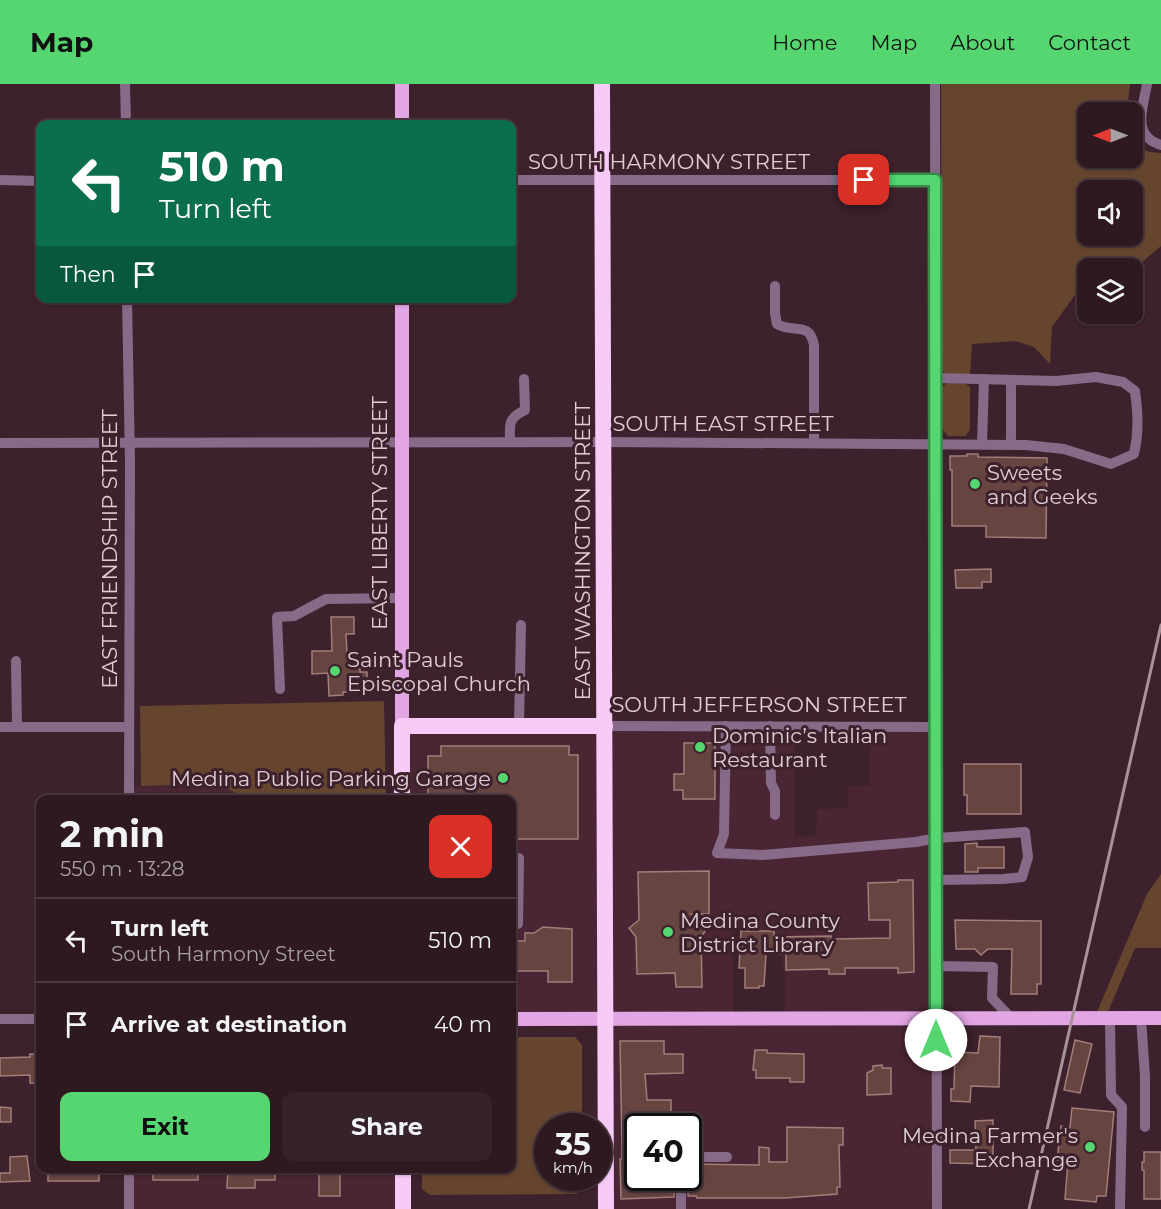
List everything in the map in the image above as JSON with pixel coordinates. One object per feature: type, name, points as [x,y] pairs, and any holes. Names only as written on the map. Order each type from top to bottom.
[{"type":"highway","name":"EAST WASHINGTON STREET","points":[[602,84],[606,1209]]},
{"type":"highway","name":"SOUTH JEFFERSON STREET","points":[[402,726],[605,726]]},
{"type":"highway","name":"EAST LIBERTY STREET","points":[[402,726],[402,795]]},
{"type":"highway","points":[[403,1173],[403,1209]]},
{"type":"main road","points":[[402,84],[402,120]]},
{"type":"main road","name":"EAST LIBERTY STREET","points":[[402,303],[402,726]]},
{"type":"main road","points":[[516,1019],[1161,1018]]},
{"type":"street","points":[[125,84],[126,120]]},
{"type":"street","points":[[935,84],[937,1209]]},
{"type":"street","points":[[1147,84],[1141,124],[1142,133],[1151,142],[1161,145]]},
{"type":"street","points":[[0,180],[36,181]]},
{"type":"street","name":"SOUTH HARMONY STREET","points":[[516,180],[935,180]]},
{"type":"street","points":[[775,286],[777,324],[786,328],[807,330],[812,337],[814,442]]},
{"type":"street","name":"EAST FRIENDSHIP STREET","points":[[127,303],[129,795]]},
{"type":"street","name":"SOUTH EAST STREET","points":[[0,443],[814,442],[1011,444],[1064,449],[1111,464],[1134,454],[1138,434],[1135,392],[1123,382],[1096,377],[1056,381],[1011,380]]},
{"type":"street","points":[[935,378],[1011,380],[1011,444]]},
{"type":"street","points":[[510,442],[510,421],[512,417],[525,410],[524,379]]},
{"type":"street","points":[[982,444],[984,379]]},
{"type":"street","points":[[280,689],[277,617],[294,616],[326,599],[402,598]]},
{"type":"street","points":[[519,726],[521,625]]},
{"type":"street","points":[[16,661],[16,727]]},
{"type":"street","name":"SOUTH JEFFERSON STREET","points":[[605,726],[936,727]]},
{"type":"street","points":[[726,726],[724,834],[717,853],[763,855],[916,842],[936,838],[1025,832],[1028,857],[1022,877],[936,880]]},
{"type":"street","points":[[770,726],[771,783],[775,791],[775,815]]},
{"type":"street","points":[[0,727],[129,727]]},
{"type":"street","points":[[516,924],[518,924],[519,858]]},
{"type":"street","points":[[936,966],[993,967],[992,998],[1012,1019]]},
{"type":"street","points":[[0,1018],[36,1018]]},
{"type":"street","points":[[1110,1018],[1111,1095],[1122,1107],[1120,1209]]},
{"type":"street","points":[[1141,1018],[1145,1076],[1145,1127]]},
{"type":"street","points":[[702,1157],[727,1157]]},
{"type":"street","points":[[129,1173],[129,1209]]},
{"type":"street","points":[[681,1191],[681,1209]]},
{"type":"shaded area","points":[[941,84],[1130,84],[1128,102],[1077,102],[1077,168],[1143,168],[1143,149],[1149,152],[1161,153],[1161,246],[1143,261],[1143,258],[1077,258],[1077,292],[1052,327],[1050,364],[1034,347],[1015,341],[972,344],[970,376],[950,376],[942,371]]},
{"type":"shaded area","points":[[947,383],[966,384],[970,387],[970,430],[965,436],[948,436],[943,430],[942,387]]},
{"type":"shaded area","points":[[384,701],[386,795],[240,795],[218,784],[141,786],[140,706]]},
{"type":"shaded area","points":[[402,726],[795,726],[795,837],[816,836],[817,809],[848,808],[847,786],[870,786],[870,727],[936,727],[937,1209],[606,1209],[606,1191],[612,1191],[612,1113],[606,1113],[606,1019],[516,1019],[516,795],[402,795]],"holes":[[[733,931],[773,931],[774,955],[783,956],[785,1019],[734,1019]]]},
{"type":"shaded area","points":[[218,784],[241,795],[129,795],[129,787]]},
{"type":"shaded area","points":[[1161,874],[1161,948],[1135,948],[1105,1019],[1094,1019],[1147,894]]},
{"type":"shaded area","points":[[516,1037],[575,1037],[582,1045],[582,1113],[534,1113],[534,1191],[579,1191],[576,1194],[430,1195],[422,1189],[422,1173],[516,1173]]},
{"type":"shaded area","points":[[129,1173],[403,1173],[403,1209],[129,1209]]},
{"type":"building","points":[[967,454],[978,454],[978,457],[1047,458],[1046,538],[986,537],[986,526],[952,526],[950,456],[967,456]]},
{"type":"building","points":[[991,569],[991,582],[982,582],[982,588],[956,588],[955,570]]},
{"type":"building","points":[[331,617],[354,617],[354,634],[346,634],[347,653],[360,653],[360,672],[367,672],[367,692],[343,692],[343,695],[329,696],[328,673],[312,674],[312,651],[332,651]]},
{"type":"building","points":[[684,743],[715,743],[715,799],[683,799],[683,790],[674,790],[674,774],[684,774]]},
{"type":"building","name":"Medina Public Parking Garage","points":[[441,746],[569,746],[569,755],[578,755],[578,839],[516,839],[516,795],[428,795],[428,756],[441,756]]},
{"type":"building","points":[[964,764],[1021,764],[1021,814],[967,814],[967,795],[964,795]]},
{"type":"building","points":[[977,843],[977,847],[1004,847],[1004,868],[978,868],[978,872],[965,872],[965,844]]},
{"type":"building","name":"Medina County District Library","points":[[709,871],[709,914],[691,914],[708,927],[701,937],[702,987],[676,987],[675,973],[637,974],[636,937],[629,928],[639,920],[638,872]]},
{"type":"building","points":[[898,880],[913,880],[914,972],[898,973],[898,968],[845,968],[845,974],[829,974],[829,969],[786,970],[786,954],[766,954],[764,986],[745,988],[745,968],[739,968],[741,931],[774,931],[774,937],[890,938],[890,920],[869,920],[868,883],[898,882]]},
{"type":"building","points":[[955,920],[1041,921],[1041,984],[1037,984],[1037,994],[1011,994],[1012,949],[988,949],[981,955],[975,949],[956,949]]},
{"type":"building","points":[[543,927],[572,929],[572,982],[548,982],[548,971],[516,971],[516,941],[525,941],[525,933],[534,933]]},
{"type":"building","points":[[980,1036],[1000,1037],[999,1087],[971,1086],[970,1102],[951,1101],[951,1089],[954,1089],[955,1052],[978,1053]]},
{"type":"building","points":[[1075,1040],[1092,1044],[1080,1093],[1064,1090]]},
{"type":"building","points":[[620,1041],[664,1041],[664,1054],[683,1054],[683,1073],[645,1074],[647,1100],[671,1100],[671,1113],[624,1113],[624,1191],[674,1191],[674,1197],[621,1199]]},
{"type":"building","points":[[755,1050],[767,1050],[767,1053],[804,1054],[804,1082],[790,1082],[790,1078],[756,1078],[756,1070],[753,1070]]},
{"type":"building","points":[[30,1054],[36,1054],[36,1083],[30,1083],[30,1075],[0,1076],[0,1058],[30,1057]]},
{"type":"building","points":[[882,1065],[882,1068],[891,1068],[891,1094],[867,1095],[867,1073],[873,1070],[873,1066]]},
{"type":"building","points":[[0,1107],[11,1108],[11,1122],[0,1122]]},
{"type":"building","name":"Medina Farmer's Exchange","points":[[1072,1108],[1114,1112],[1106,1196],[1097,1196],[1096,1202],[1065,1199],[1068,1161],[1057,1160],[1061,1126],[1070,1127]]},
{"type":"building","points":[[993,1120],[993,1164],[950,1163],[950,1150],[976,1150],[975,1121]]},
{"type":"building","points":[[787,1127],[843,1128],[843,1145],[839,1145],[840,1187],[837,1187],[837,1194],[785,1198],[697,1198],[688,1196],[688,1191],[702,1191],[702,1164],[759,1165],[759,1147],[769,1148],[769,1162],[787,1162]]},
{"type":"building","points":[[1144,1152],[1161,1152],[1161,1199],[1144,1199],[1142,1162],[1144,1162]]},
{"type":"building","points":[[27,1156],[30,1181],[0,1182],[0,1173],[10,1173],[10,1157]]},
{"type":"building","points":[[48,1173],[99,1173],[99,1181],[48,1181]]},
{"type":"building","points":[[153,1173],[198,1173],[198,1180],[153,1180]]},
{"type":"building","points":[[228,1173],[275,1173],[275,1180],[255,1180],[255,1188],[227,1188]]},
{"type":"building","points":[[319,1173],[340,1173],[340,1196],[319,1196]]},
{"type":"railway","points":[[1029,1209],[1161,625]]},
{"type":"place","name":"Sweets and Geeks","points":[[975,484]]},
{"type":"place","name":"Saint Pauls Episcopal Church","points":[[335,671]]},
{"type":"place","name":"Dominic’s Italian Restaurant","points":[[700,747]]},
{"type":"place","name":"Medina Public Parking Garage","points":[[503,778]]},
{"type":"place","name":"Medina County District Library","points":[[668,932]]},
{"type":"place","name":"Medina Farmer's Exchange","points":[[1090,1147]]},
{"type":"route","points":[[864,180],[935,180],[936,1040]]}]
